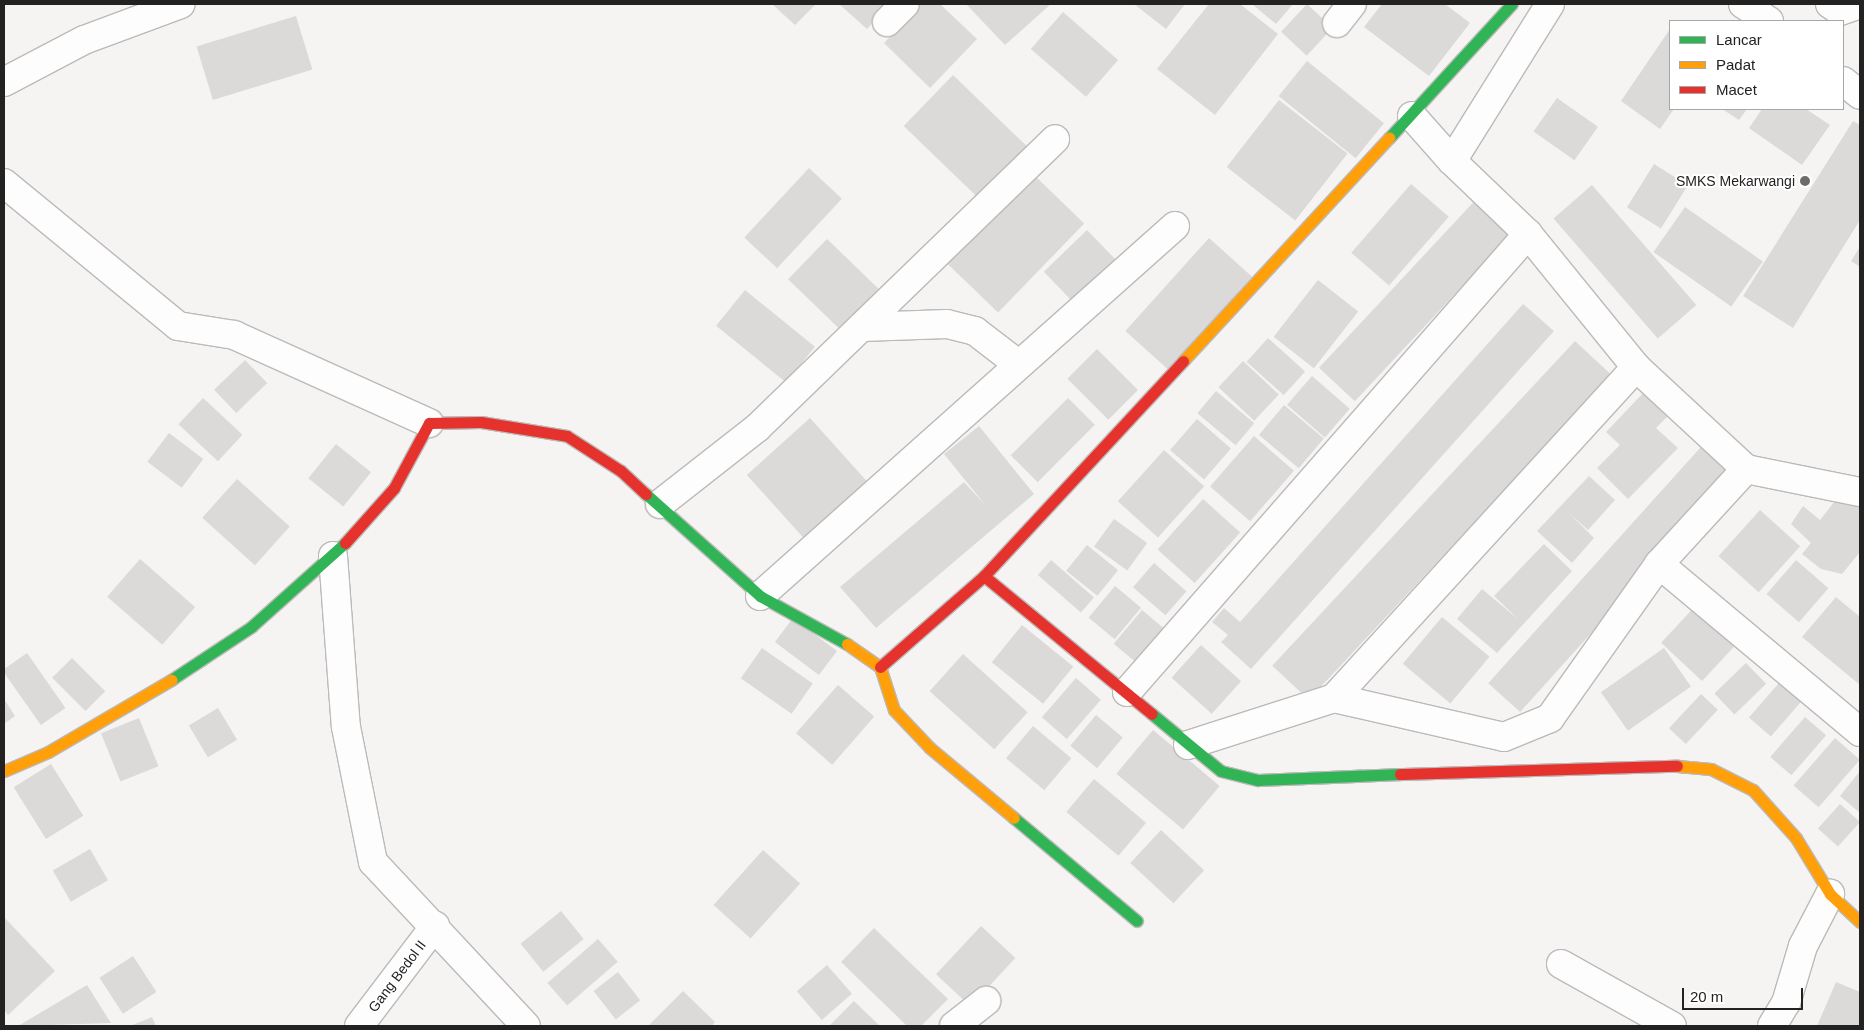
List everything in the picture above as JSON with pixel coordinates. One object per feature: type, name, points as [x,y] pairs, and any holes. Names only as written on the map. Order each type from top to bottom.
[{"type":"street","points":[[4,82],[84,40],[181,4]]},
{"type":"street","points":[[880,666],[984,576],[1412,116],[1512,4]]},
{"type":"street","points":[[1452,162],[1550,4]]},
{"type":"street","points":[[1743,4],[1767,20]]},
{"type":"street","points":[[1830,4],[1840,12],[1860,4]]},
{"type":"street","points":[[1412,116],[1452,162],[1528,234],[1636,366],[1746,469],[1860,492]]},
{"type":"street","points":[[660,504],[757,428],[1055,138]]},
{"type":"street","points":[[4,183],[178,326],[234,335],[429,424],[482,422],[567,436],[621,471],[660,504],[760,596],[834,634],[880,666],[894,710],[930,748],[1137,921]]},
{"type":"street","points":[[760,596],[1175,226]]},
{"type":"street","points":[[1127,692],[1528,234]]},
{"type":"street","points":[[862,327],[946,324],[975,331],[1018,364]]},
{"type":"street","points":[[1188,745],[1334,698],[1636,366]]},
{"type":"street","points":[[4,771],[48,752],[162,686],[251,627],[333,556],[394,488],[429,424]]},
{"type":"street","points":[[1334,698],[1504,737],[1530,730],[1550,718],[1659,564],[1746,469]]},
{"type":"street","points":[[333,556],[346,727],[368,849],[373,862],[435,926],[526,1026]]},
{"type":"street","points":[[1659,564],[1860,732]]},
{"type":"street","points":[[984,576],[1221,771],[1258,780],[1651,764],[1711,769],[1753,790],[1796,838],[1830,894],[1860,922]]},
{"type":"street","points":[[1772,1026],[1786,1003],[1803,946],[1830,894]]},
{"type":"street","name":"Gang Bedol II","points":[[359,1026],[435,926]]},
{"type":"street","points":[[1561,964],[1672,1026]]},
{"type":"street","points":[[954,1026],[986,1001]]},
{"type":"building","points":[[772,4],[816,4],[795,25]]},
{"type":"building","points":[[839,4],[890,4],[867,29]]},
{"type":"building","points":[[922,4],[940,4],[977,39],[930,88],[884,43]]},
{"type":"building","points":[[966,4],[1051,4],[1005,45]]},
{"type":"building","points":[[1134,4],[1185,4],[1166,29]]},
{"type":"building","points":[[1209,4],[1240,4],[1278,34],[1215,115],[1157,69]]},
{"type":"building","points":[[1252,4],[1293,4],[1276,24]]},
{"type":"building","points":[[1307,4],[1333,28],[1307,56],[1281,32]]},
{"type":"building","points":[[1382,4],[1445,4],[1470,23],[1429,76],[1364,27]]},
{"type":"building","points":[[1063,12],[1118,60],[1086,97],[1031,49]]},
{"type":"building","points":[[296,16],[312,70],[213,100],[197,46]]},
{"type":"building","points":[[1669,30],[1669,110],[1673,110],[1660,129],[1621,101]]},
{"type":"building","points":[[1307,61],[1384,123],[1356,158],[1279,96]]},
{"type":"building","points":[[953,75],[1034,153],[984,204],[904,126]]},
{"type":"building","points":[[1557,98],[1598,127],[1574,160],[1533,132]]},
{"type":"building","points":[[1279,100],[1348,154],[1295,221],[1227,167]]},
{"type":"building","points":[[1724,110],[1746,110],[1739,120]]},
{"type":"building","points":[[1761,110],[1808,110],[1830,125],[1802,165],[1749,128]]},
{"type":"building","points":[[1853,121],[1860,125],[1860,220],[1793,328],[1743,296]]},
{"type":"building","points":[[1654,164],[1688,185],[1661,228],[1627,207]]},
{"type":"building","points":[[809,168],[842,199],[777,268],[744,237]]},
{"type":"building","points":[[1031,172],[1084,223],[998,313],[945,261]]},
{"type":"building","points":[[1411,184],[1449,217],[1389,285],[1351,253]]},
{"type":"building","points":[[1592,185],[1696,305],[1658,338],[1554,218]]},
{"type":"building","points":[[1482,193],[1518,226],[1355,401],[1319,368]]},
{"type":"building","points":[[1685,207],[1763,261],[1731,307],[1653,252]]},
{"type":"building","points":[[1087,230],[1120,264],[1076,305],[1044,272]]},
{"type":"building","points":[[1209,238],[1252,277],[1168,370],[1125,331]]},
{"type":"building","points":[[827,239],[882,292],[843,332],[788,279]]},
{"type":"building","points":[[1860,247],[1860,267],[1851,261]]},
{"type":"building","points":[[1318,280],[1358,311],[1314,368],[1274,337]]},
{"type":"building","points":[[745,290],[815,347],[786,382],[716,326]]},
{"type":"building","points":[[1523,304],[1554,331],[1251,669],[1221,642],[1228,635],[1212,622],[1224,608],[1240,622]]},
{"type":"building","points":[[1268,338],[1305,371],[1284,395],[1247,362]]},
{"type":"building","points":[[1575,341],[1612,375],[1309,700],[1272,666]]},
{"type":"building","points":[[1097,349],[1138,390],[1108,420],[1067,379]]},
{"type":"building","points":[[245,360],[267,383],[236,413],[214,390]]},
{"type":"building","points":[[1243,361],[1279,394],[1254,421],[1218,387]]},
{"type":"building","points":[[1312,376],[1350,409],[1325,437],[1287,405]]},
{"type":"building","points":[[1647,389],[1672,412],[1656,428],[1678,448],[1628,499],[1597,468],[1620,445],[1606,432]]},
{"type":"building","points":[[1216,391],[1254,423],[1236,445],[1197,413]]},
{"type":"building","points":[[203,398],[242,435],[218,461],[178,424]]},
{"type":"building","points":[[1068,398],[1095,425],[1038,482],[1011,455]]},
{"type":"building","points":[[1284,405],[1324,438],[1299,468],[1259,435]]},
{"type":"building","points":[[810,418],[870,484],[806,541],[747,475]]},
{"type":"building","points":[[1197,419],[1231,449],[1204,479],[1170,450]]},
{"type":"building","points":[[979,426],[1034,494],[876,628],[840,587],[964,482],[986,506],[944,454]]},
{"type":"building","points":[[169,433],[203,459],[182,488],[147,462]]},
{"type":"building","points":[[1254,436],[1294,471],[1250,521],[1210,487]]},
{"type":"building","points":[[1709,438],[1741,467],[1520,712],[1488,683]]},
{"type":"building","points":[[336,444],[371,472],[343,507],[308,478]]},
{"type":"building","points":[[1164,450],[1204,486],[1158,537],[1118,501]]},
{"type":"building","points":[[1589,476],[1615,500],[1588,530],[1568,512],[1594,538],[1572,563],[1537,531]]},
{"type":"building","points":[[237,479],[290,527],[255,565],[202,518]]},
{"type":"building","points":[[1838,497],[1860,505],[1860,552],[1842,574],[1821,569],[1802,554],[1811,543],[1791,524],[1803,506],[1820,520]]},
{"type":"building","points":[[1203,499],[1240,532],[1195,583],[1157,550]]},
{"type":"building","points":[[1760,510],[1800,546],[1759,592],[1719,556]]},
{"type":"building","points":[[1114,519],[1147,543],[1127,571],[1094,547]]},
{"type":"building","points":[[1544,544],[1572,571],[1497,653],[1457,619],[1482,589],[1518,619],[1494,596]]},
{"type":"building","points":[[1087,545],[1118,570],[1097,596],[1066,571]]},
{"type":"building","points":[[140,559],[195,607],[162,645],[107,597]]},
{"type":"building","points":[[1051,560],[1094,597],[1081,612],[1038,575]]},
{"type":"building","points":[[1796,560],[1828,588],[1799,622],[1766,594]]},
{"type":"building","points":[[1154,563],[1186,591],[1165,615],[1133,587]]},
{"type":"building","points":[[1115,586],[1141,608],[1115,639],[1089,617]]},
{"type":"building","points":[[1836,597],[1860,617],[1860,685],[1802,637]]},
{"type":"building","points":[[1700,601],[1741,639],[1702,681],[1661,643]]},
{"type":"building","points":[[1142,610],[1168,632],[1140,666],[1114,644]]},
{"type":"building","points":[[1442,617],[1489,657],[1450,704],[1403,664]]},
{"type":"building","points":[[793,618],[837,651],[819,675],[775,642]]},
{"type":"building","points":[[1022,625],[1073,667],[1043,704],[992,662]]},
{"type":"building","points":[[1201,645],[1241,681],[1212,714],[1172,678]]},
{"type":"building","points":[[762,648],[813,684],[792,714],[741,678]]},
{"type":"building","points":[[1664,648],[1691,687],[1628,731],[1601,692]]},
{"type":"building","points":[[27,653],[65,708],[41,725],[4,672],[4,669]]},
{"type":"building","points":[[963,654],[1028,712],[994,749],[930,691]]},
{"type":"building","points":[[72,658],[105,691],[85,711],[52,678]]},
{"type":"building","points":[[1746,663],[1766,684],[1734,714],[1714,694]]},
{"type":"building","points":[[1785,676],[1807,695],[1771,737],[1749,718]]},
{"type":"building","points":[[1076,678],[1101,700],[1067,739],[1042,717]]},
{"type":"building","points":[[838,685],[874,716],[832,765],[796,733]]},
{"type":"building","points":[[1701,694],[1718,710],[1686,744],[1669,728]]},
{"type":"building","points":[[4,699],[15,716],[4,724]]},
{"type":"building","points":[[218,708],[237,740],[208,757],[189,726]]},
{"type":"building","points":[[1096,715],[1123,737],[1097,768],[1070,746]]},
{"type":"building","points":[[1805,717],[1826,735],[1791,775],[1770,757]]},
{"type":"building","points":[[139,718],[158,766],[120,782],[101,733]]},
{"type":"building","points":[[1033,726],[1071,758],[1044,790],[1006,758]]},
{"type":"building","points":[[1153,730],[1220,786],[1183,830],[1116,774]]},
{"type":"building","points":[[1835,738],[1860,760],[1819,807],[1794,786]]},
{"type":"building","points":[[51,764],[83,816],[46,839],[14,787]]},
{"type":"building","points":[[1860,771],[1860,813],[1840,796]]},
{"type":"building","points":[[1094,779],[1146,823],[1118,856],[1066,812]]},
{"type":"building","points":[[1840,804],[1860,822],[1838,847],[1818,829]]},
{"type":"building","points":[[1161,830],[1204,870],[1173,903],[1130,863]]},
{"type":"building","points":[[90,849],[108,880],[71,902],[53,870]]},
{"type":"building","points":[[763,850],[800,883],[751,938],[713,905]]},
{"type":"building","points":[[561,911],[584,939],[543,972],[521,944]]},
{"type":"building","points":[[4,917],[55,971],[8,1015],[4,1010]]},
{"type":"building","points":[[981,926],[1015,958],[970,1006],[936,974]]},
{"type":"building","points":[[874,928],[948,999],[921,1026],[907,1026],[841,962]]},
{"type":"building","points":[[598,939],[618,962],[567,1006],[547,983]]},
{"type":"building","points":[[133,956],[156,992],[123,1014],[99,978]]},
{"type":"building","points":[[827,965],[852,994],[822,1020],[797,991]]},
{"type":"building","points":[[618,972],[640,1000],[616,1019],[594,991]]},
{"type":"building","points":[[1836,982],[1860,992],[1860,1026],[1817,1026]]},
{"type":"building","points":[[87,985],[111,1023],[18,1026]]},
{"type":"building","points":[[683,991],[715,1022],[712,1026],[648,1026]]},
{"type":"building","points":[[854,1001],[880,1026],[829,1026]]},
{"type":"building","points":[[152,1017],[156,1026],[130,1026]]},
{"type":"traffic: fast","points":[[1389,138],[1512,4]]},
{"type":"traffic: fast","points":[[646,494],[760,596],[847,644]]},
{"type":"traffic: fast","points":[[171,680],[251,627],[345,543]]},
{"type":"traffic: fast","points":[[1152,714],[1221,771],[1258,780],[1400,774]]},
{"type":"traffic: fast","points":[[1014,818],[1137,921]]},
{"type":"traffic: slow","points":[[1183,361],[1389,138]]},
{"type":"traffic: slow","points":[[847,644],[880,667],[894,710],[930,748],[1014,818]]},
{"type":"traffic: slow","points":[[4,771],[48,752],[171,680]]},
{"type":"traffic: slow","points":[[1677,766],[1711,769],[1753,790],[1796,838],[1830,894],[1860,922]]},
{"type":"traffic: jam","points":[[880,667],[984,576],[1183,361]]},
{"type":"traffic: jam","points":[[345,543],[394,488],[429,423],[481,422],[567,436],[621,471],[646,494]]},
{"type":"traffic: jam","points":[[984,576],[1152,714]]},
{"type":"traffic: jam","points":[[1400,774],[1677,766]]},
{"type":"place","name":"SMKS Mekarwangi","points":[[1805,181]]}]
